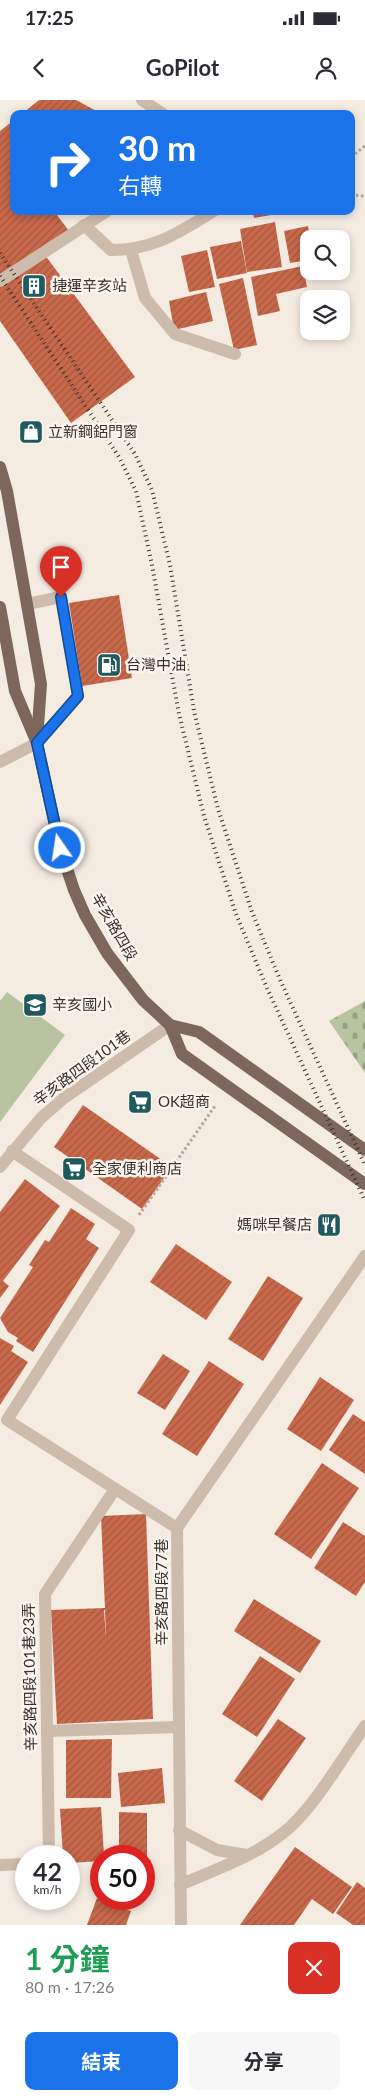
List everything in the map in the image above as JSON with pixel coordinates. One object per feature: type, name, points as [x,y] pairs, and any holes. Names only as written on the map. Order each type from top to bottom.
[{"type":"main road","name":"辛亥路四段","points":[[0,467],[7,491],[41,684],[37,743]]},
{"type":"main road","name":"辛亥路四段","points":[[0,607],[15,691],[37,743],[60,848],[85,915],[107,953],[143,1000],[170,1025],[182,1054],[365,1184]]},
{"type":"main road","name":"辛亥路四段","points":[[170,1025],[198,1032],[365,1150]]},
{"type":"street","points":[[142,100],[157,110]]},
{"type":"street","points":[[0,280],[100,215]]},
{"type":"street","points":[[84,225],[111,250],[131,250],[174,236],[208,215]]},
{"type":"street","points":[[131,250],[145,298],[175,334],[235,354]]},
{"type":"street","points":[[0,762],[37,743],[78,696],[61,597],[27,604]]},
{"type":"street","name":"辛亥路四段101巷","points":[[0,1167],[41,1118],[64,1098],[170,1025]]},
{"type":"street","points":[[12,1151],[129,1230],[3,1425],[115,1489],[177,1528]]},
{"type":"street","name":"辛亥路四段77巷","points":[[181,1925],[177,1528],[365,1256]]},
{"type":"street","name":"辛亥路四段101巷23弄","points":[[49,1845],[45,1594],[115,1489]]},
{"type":"street","points":[[180,1885],[247,1855],[284,1833],[311,1804],[365,1726]]},
{"type":"street","points":[[47,1730],[179,1727]]},
{"type":"street","points":[[179,1830],[217,1850],[247,1855]]},
{"type":"street","points":[[0,1865],[15,1864]]},
{"type":"path","points":[[355,155],[365,146]]},
{"type":"path","points":[[129,1230],[215,1106]]},
{"type":"green space","points":[[7,992],[65,1035],[0,1122],[0,1001]]},
{"type":"green space","points":[[365,1001],[365,1073],[329,1021]]},
{"type":"building","points":[[39,100],[76,100],[95,110],[27,110]]},
{"type":"building","name":"捷運辛亥站","points":[[10,123],[10,215],[57,215],[69,231],[42,251],[135,377],[71,423],[0,321],[0,131]]},
{"type":"building","points":[[254,215],[271,215],[254,218]]},
{"type":"building","points":[[275,222],[282,267],[247,272],[240,229]]},
{"type":"building","points":[[308,226],[309,230],[300,230],[300,261],[290,263],[284,231]]},
{"type":"building","points":[[241,241],[247,273],[217,279],[210,247]]},
{"type":"building","points":[[207,250],[215,287],[189,292],[181,256]]},
{"type":"building","points":[[300,267],[300,280],[306,280],[307,287],[276,294],[280,311],[258,316],[251,277]]},
{"type":"building","points":[[243,278],[257,345],[234,350],[219,284]]},
{"type":"building","points":[[206,292],[213,321],[174,330],[169,301]]},
{"type":"building","points":[[119,595],[132,678],[82,686],[69,603]]},
{"type":"building","points":[[83,1105],[172,1167],[142,1209],[54,1147]]},
{"type":"building","points":[[25,1179],[60,1206],[3,1281],[9,1286],[0,1298],[0,1212]]},
{"type":"building","points":[[71,1208],[95,1224],[86,1239],[99,1248],[33,1352],[16,1341],[18,1338],[8,1332],[0,1318],[33,1267],[29,1265],[45,1240],[49,1242]]},
{"type":"building","points":[[176,1244],[232,1282],[206,1320],[150,1282]]},
{"type":"building","points":[[268,1276],[303,1298],[263,1361],[228,1339]]},
{"type":"building","points":[[0,1338],[14,1346],[11,1351],[28,1362],[0,1405]]},
{"type":"building","points":[[163,1354],[190,1371],[165,1410],[137,1393]]},
{"type":"building","points":[[209,1361],[244,1384],[197,1456],[162,1434]]},
{"type":"building","points":[[320,1377],[354,1400],[321,1451],[287,1429]]},
{"type":"building","points":[[353,1414],[365,1422],[365,1474],[329,1450]]},
{"type":"building","points":[[322,1463],[359,1488],[311,1559],[274,1534]]},
{"type":"building","points":[[146,1514],[153,1719],[57,1724],[51,1610],[105,1608],[101,1516]]},
{"type":"building","points":[[343,1522],[365,1536],[365,1582],[356,1596],[314,1568]]},
{"type":"building","points":[[254,1599],[321,1641],[300,1673],[234,1631]]},
{"type":"building","points":[[260,1656],[295,1679],[257,1737],[222,1714]]},
{"type":"building","points":[[278,1719],[306,1738],[262,1801],[234,1781]]},
{"type":"building","points":[[112,1739],[111,1798],[66,1798],[66,1740]]},
{"type":"building","points":[[162,1768],[165,1803],[121,1807],[118,1773]]},
{"type":"building","points":[[101,1807],[103,1845],[90,1845],[90,1862],[80,1862],[80,1845],[62,1845],[60,1809]]},
{"type":"building","points":[[119,1812],[147,1813],[147,1845],[119,1845]]},
{"type":"building","points":[[295,1847],[352,1887],[333,1914],[312,1899],[294,1925],[240,1925]]},
{"type":"building","points":[[357,1882],[365,1888],[365,1925],[353,1925],[336,1913]]},
{"type":"building","points":[[93,1910],[131,1911],[126,1925],[87,1925]]},
{"type":"railway","points":[[0,253],[135,454],[152,490],[170,565],[194,711],[218,809],[252,912],[281,982],[365,1165]]},
{"type":"railway","points":[[0,276],[119,457],[136,491],[152,565],[179,714],[204,816],[236,914],[267,988],[365,1201]]},
{"type":"place","name":"捷運辛亥站","points":[[34,286]]},
{"type":"place","name":"立新鋼鋁門窗","points":[[31,432]]},
{"type":"place","name":"台灣中油","points":[[109,665]]},
{"type":"place","name":"辛亥國小","points":[[35,1005]]},
{"type":"place","name":"OK超商","points":[[140,1102]]},
{"type":"place","name":"全家便利商店","points":[[74,1169]]},
{"type":"place","name":"媽咪早餐店","points":[[329,1225]]},
{"type":"route","points":[[60,848],[37,743],[78,696],[61,597]]}]
